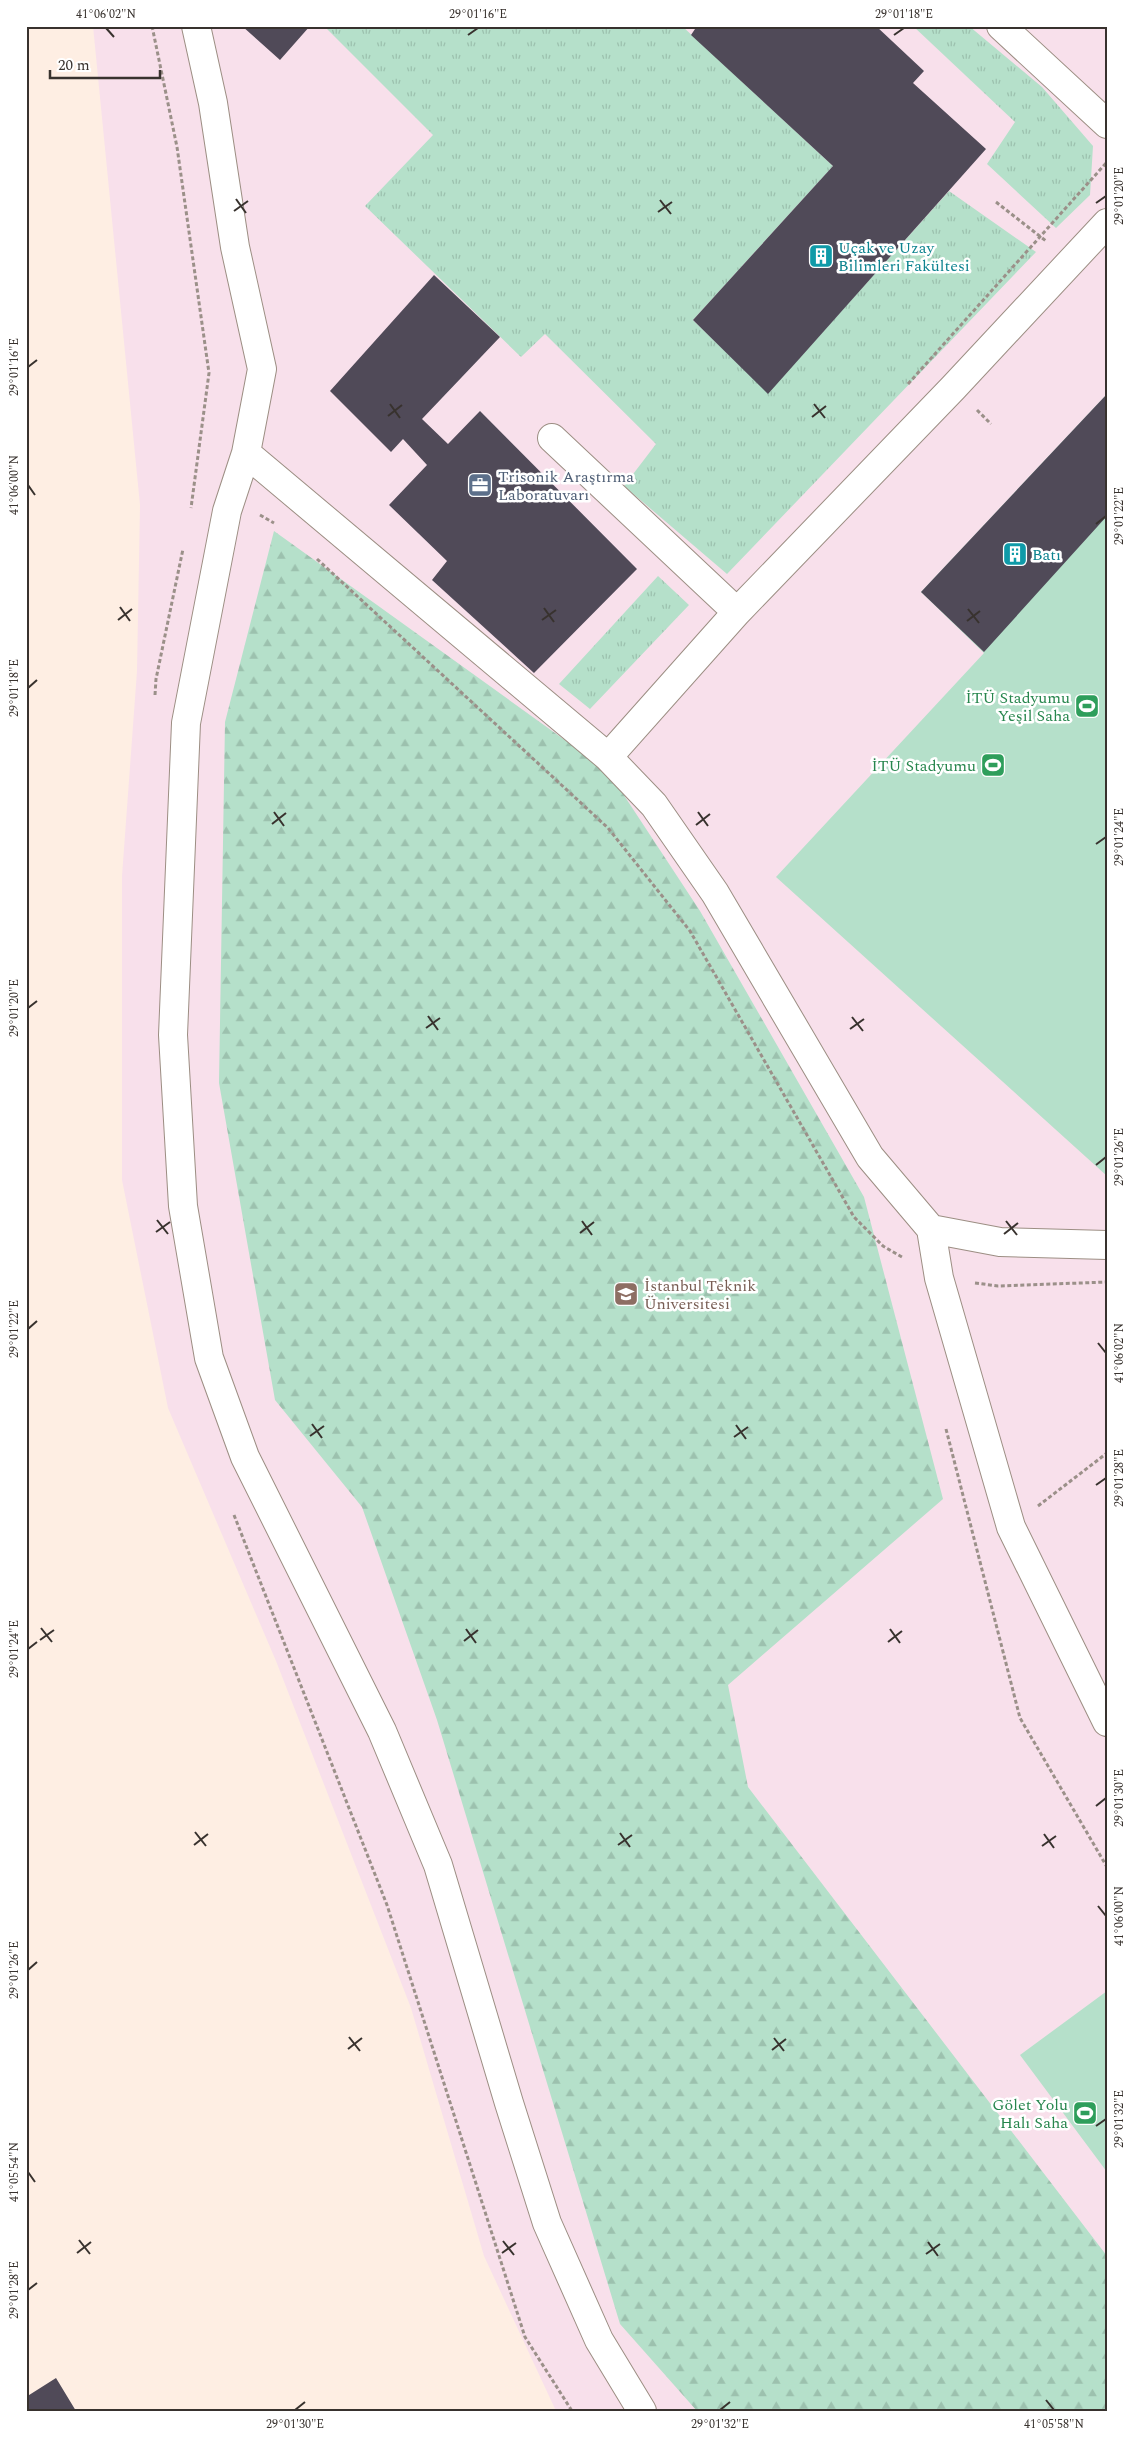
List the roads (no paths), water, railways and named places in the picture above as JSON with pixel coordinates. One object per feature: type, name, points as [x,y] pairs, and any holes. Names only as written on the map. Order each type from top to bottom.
[{"type":"street","points":[[196,26],[213,103],[235,247],[262,369],[246,453],[226,511],[186,722],[173,1035],[183,1206],[209,1358],[245,1457],[382,1731],[438,1865],[547,2223],[599,2340],[642,2411]]},
{"type":"street","points":[[1002,26],[1107,124]]},
{"type":"street","points":[[608,757],[737,612],[1107,223]]},
{"type":"street","points":[[552,438],[737,612]]},
{"type":"street","points":[[246,453],[608,757],[654,805],[715,892],[870,1157],[931,1229],[938,1278],[1011,1527],[1107,1722]]},
{"type":"street","points":[[931,1229],[1000,1242],[1107,1245]]},
{"type":"place","name":"Uçak ve Uzay Bilimleri Fakültesi","points":[[821,256]]},
{"type":"place","name":"Trisonik Araştırma Laboratuvarı","points":[[480,485]]},
{"type":"place","name":"Batı","points":[[1015,554]]},
{"type":"place","name":"İTÜ Stadyumu Yeşil Saha","points":[[1087,706]]},
{"type":"place","name":"İTÜ Stadyumu","points":[[993,765]]},
{"type":"place","name":"İstanbul Teknik Üniversitesi","points":[[626,1294]]},
{"type":"place","name":"Gölet Yolu Halı Saha","points":[[1085,2113]]}]
